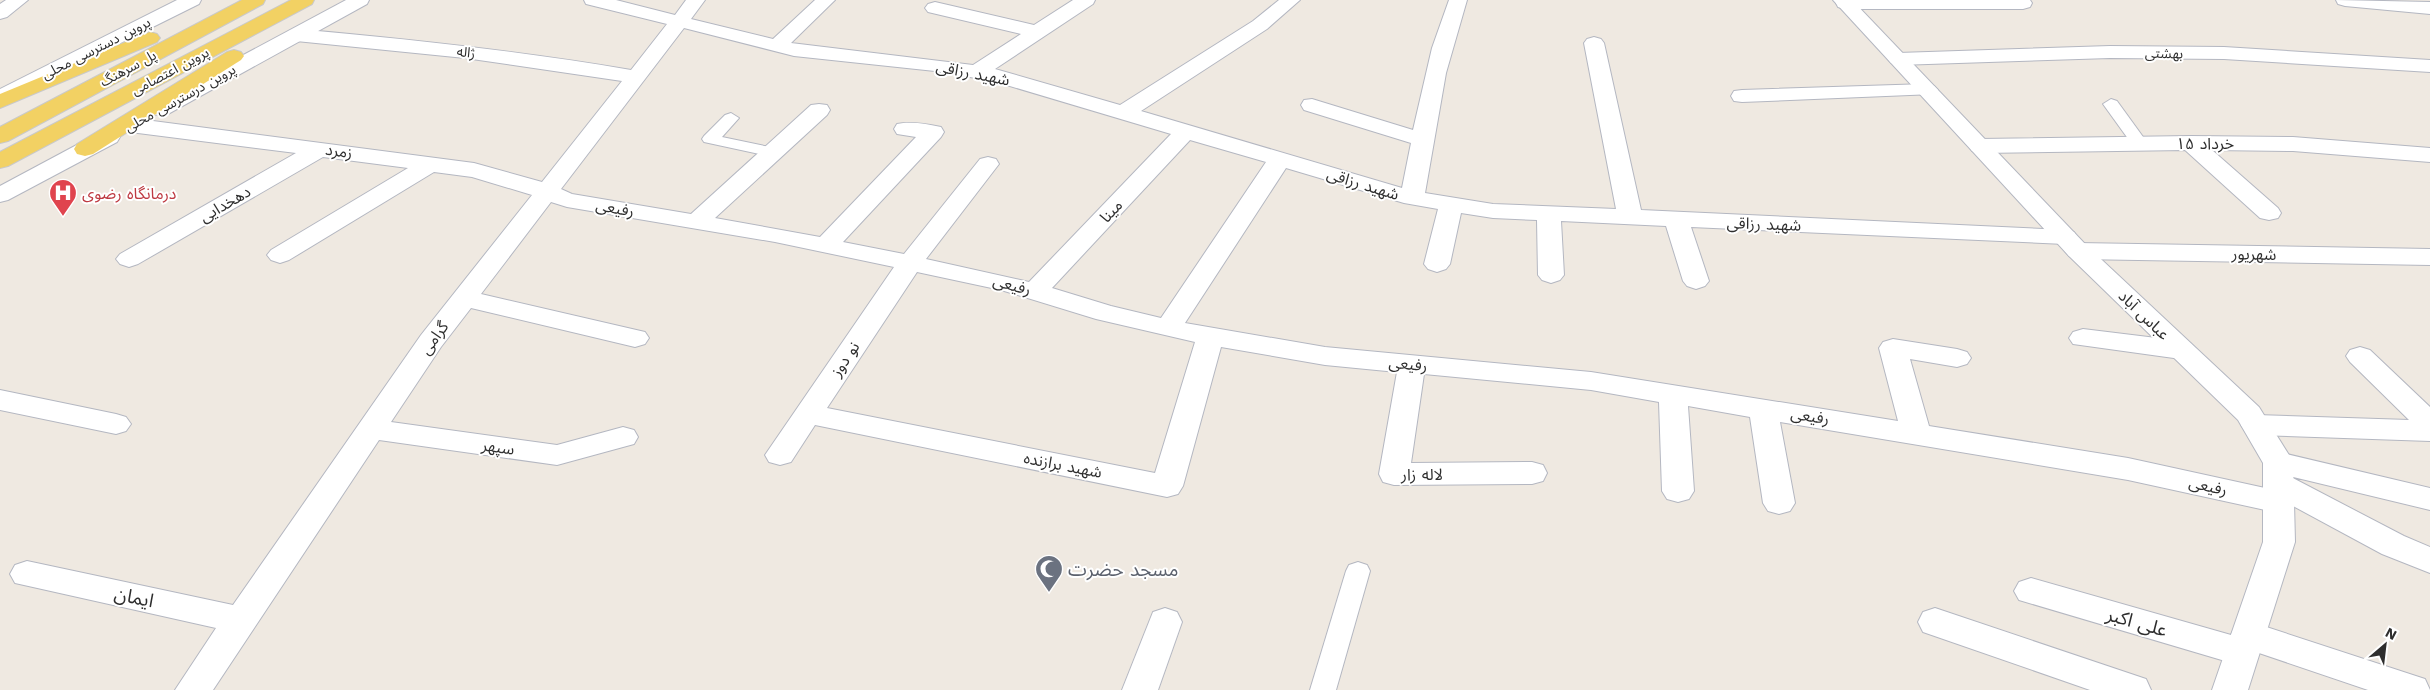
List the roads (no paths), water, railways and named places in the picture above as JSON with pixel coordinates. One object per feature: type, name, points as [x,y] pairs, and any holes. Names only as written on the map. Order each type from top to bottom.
[{"type":"main road","points":[[0,102],[239,0]]},
{"type":"main road","name":"پل سرهنگ","points":[[0,136],[256,0]]},
{"type":"main road","name":"پروین اعتصامی","points":[[0,161],[305,0]]},
{"type":"main road","points":[[85,149],[324,0]]},
{"type":"street","points":[[0,13],[19,0]]},
{"type":"street","name":"پروین دسترسی محلی","points":[[0,97],[192,0]]},
{"type":"street","name":"پروین درسترسی محلی","points":[[0,195],[360,0]]},
{"type":"street","name":"شهید رزاقی","points":[[593,0],[777,46],[834,56],[935,65],[996,75],[1412,198],[1451,205],[1493,211],[1549,215],[1677,220],[2071,244]]},
{"type":"street","name":"گرامی","points":[[193,690],[431,341],[545,191],[696,0]]},
{"type":"street","points":[[777,46],[826,0]]},
{"type":"street","points":[[976,72],[1086,0]]},
{"type":"street","points":[[1124,112],[1260,25],[1291,0]]},
{"type":"street","points":[[1412,198],[1434,83],[1458,0]]},
{"type":"street","points":[[2345,0],[2430,8]]},
{"type":"street","points":[[1844,1],[2022,3]]},
{"type":"street","name":"عباس آباد","points":[[1844,1],[2071,244],[2249,414],[2256,425],[2278,483]]},
{"type":"street","points":[[935,8],[1037,32]]},
{"type":"street","name":"ژاله","points":[[296,35],[415,46],[557,63],[634,77]]},
{"type":"street","points":[[1594,43],[1630,218]]},
{"type":"street","name":"بهشتی","points":[[1898,60],[2110,52],[2205,53],[2430,66]]},
{"type":"street","points":[[1742,96],[1927,90]]},
{"type":"street","points":[[1312,105],[1423,140]]},
{"type":"street","points":[[696,222],[819,110]]},
{"type":"street","name":"زمرد","points":[[130,125],[474,170],[545,191]]},
{"type":"street","points":[[825,246],[933,132],[905,129]]},
{"type":"street","name":"مینا","points":[[1035,292],[1186,130]]},
{"type":"street","points":[[2191,143],[2269,213]]},
{"type":"street","name":"۱۵ خرداد","points":[[1980,146],[2191,143],[2293,144],[2430,155]]},
{"type":"street","name":"دهخدایی","points":[[129,259],[320,149]]},
{"type":"street","points":[[1168,328],[1280,158]]},
{"type":"street","points":[[280,254],[431,164]]},
{"type":"street","name":"نو دوز","points":[[780,455],[910,263],[988,164]]},
{"type":"street","name":"رفیعی","points":[[545,191],[567,200],[825,246],[1006,283],[1105,313],[1168,328],[1325,356],[1590,381],[2128,469],[2278,483]]},
{"type":"street","points":[[1437,264],[1451,205]]},
{"type":"street","points":[[1549,215],[1551,275]]},
{"type":"street","points":[[1677,220],[1696,281]]},
{"type":"street","name":"شهریور","points":[[2071,244],[2430,257]]},
{"type":"street","points":[[463,298],[635,338]]},
{"type":"street","name":"شهید برازنده","points":[[807,414],[1167,486],[1210,336]]},
{"type":"street","points":[[2084,338],[2181,350]]},
{"type":"street","points":[[1916,433],[1893,348],[1957,358]]},
{"type":"street","points":[[2360,356],[2430,424]]},
{"type":"street","name":"لاله زار","points":[[1412,364],[1394,474],[1532,473]]},
{"type":"street","points":[[1673,394],[1678,491]]},
{"type":"street","points":[[0,400],[116,424]]},
{"type":"street","points":[[1763,408],[1779,503]]},
{"type":"street","points":[[2256,425],[2430,430]]},
{"type":"street","name":"سپهر","points":[[371,429],[558,455],[623,437]]},
{"type":"street","points":[[2278,483],[2430,499]]},
{"type":"street","points":[[2278,483],[2393,545],[2430,561]]},
{"type":"street","points":[[2230,690],[2279,542],[2278,483]]},
{"type":"street","name":"ایمان","points":[[27,574],[241,620]]},
{"type":"street","name":"علی اکبر","points":[[2031,591],[2245,643],[2412,690]]},
{"type":"street","points":[[1140,690],[1166,622]]},
{"type":"street","points":[[1935,622],[2133,690]]},
{"type":"lane","points":[[2111,104],[2140,144]]},
{"type":"lane","points":[[731,118],[710,139],[773,152]]},
{"type":"lane","points":[[1323,690],[1358,571]]},
{"type":"place","name":"درمانگاه رضوی","points":[[63,217]]},
{"type":"place","name":"مسجد حضرت","points":[[1049,593]]}]
